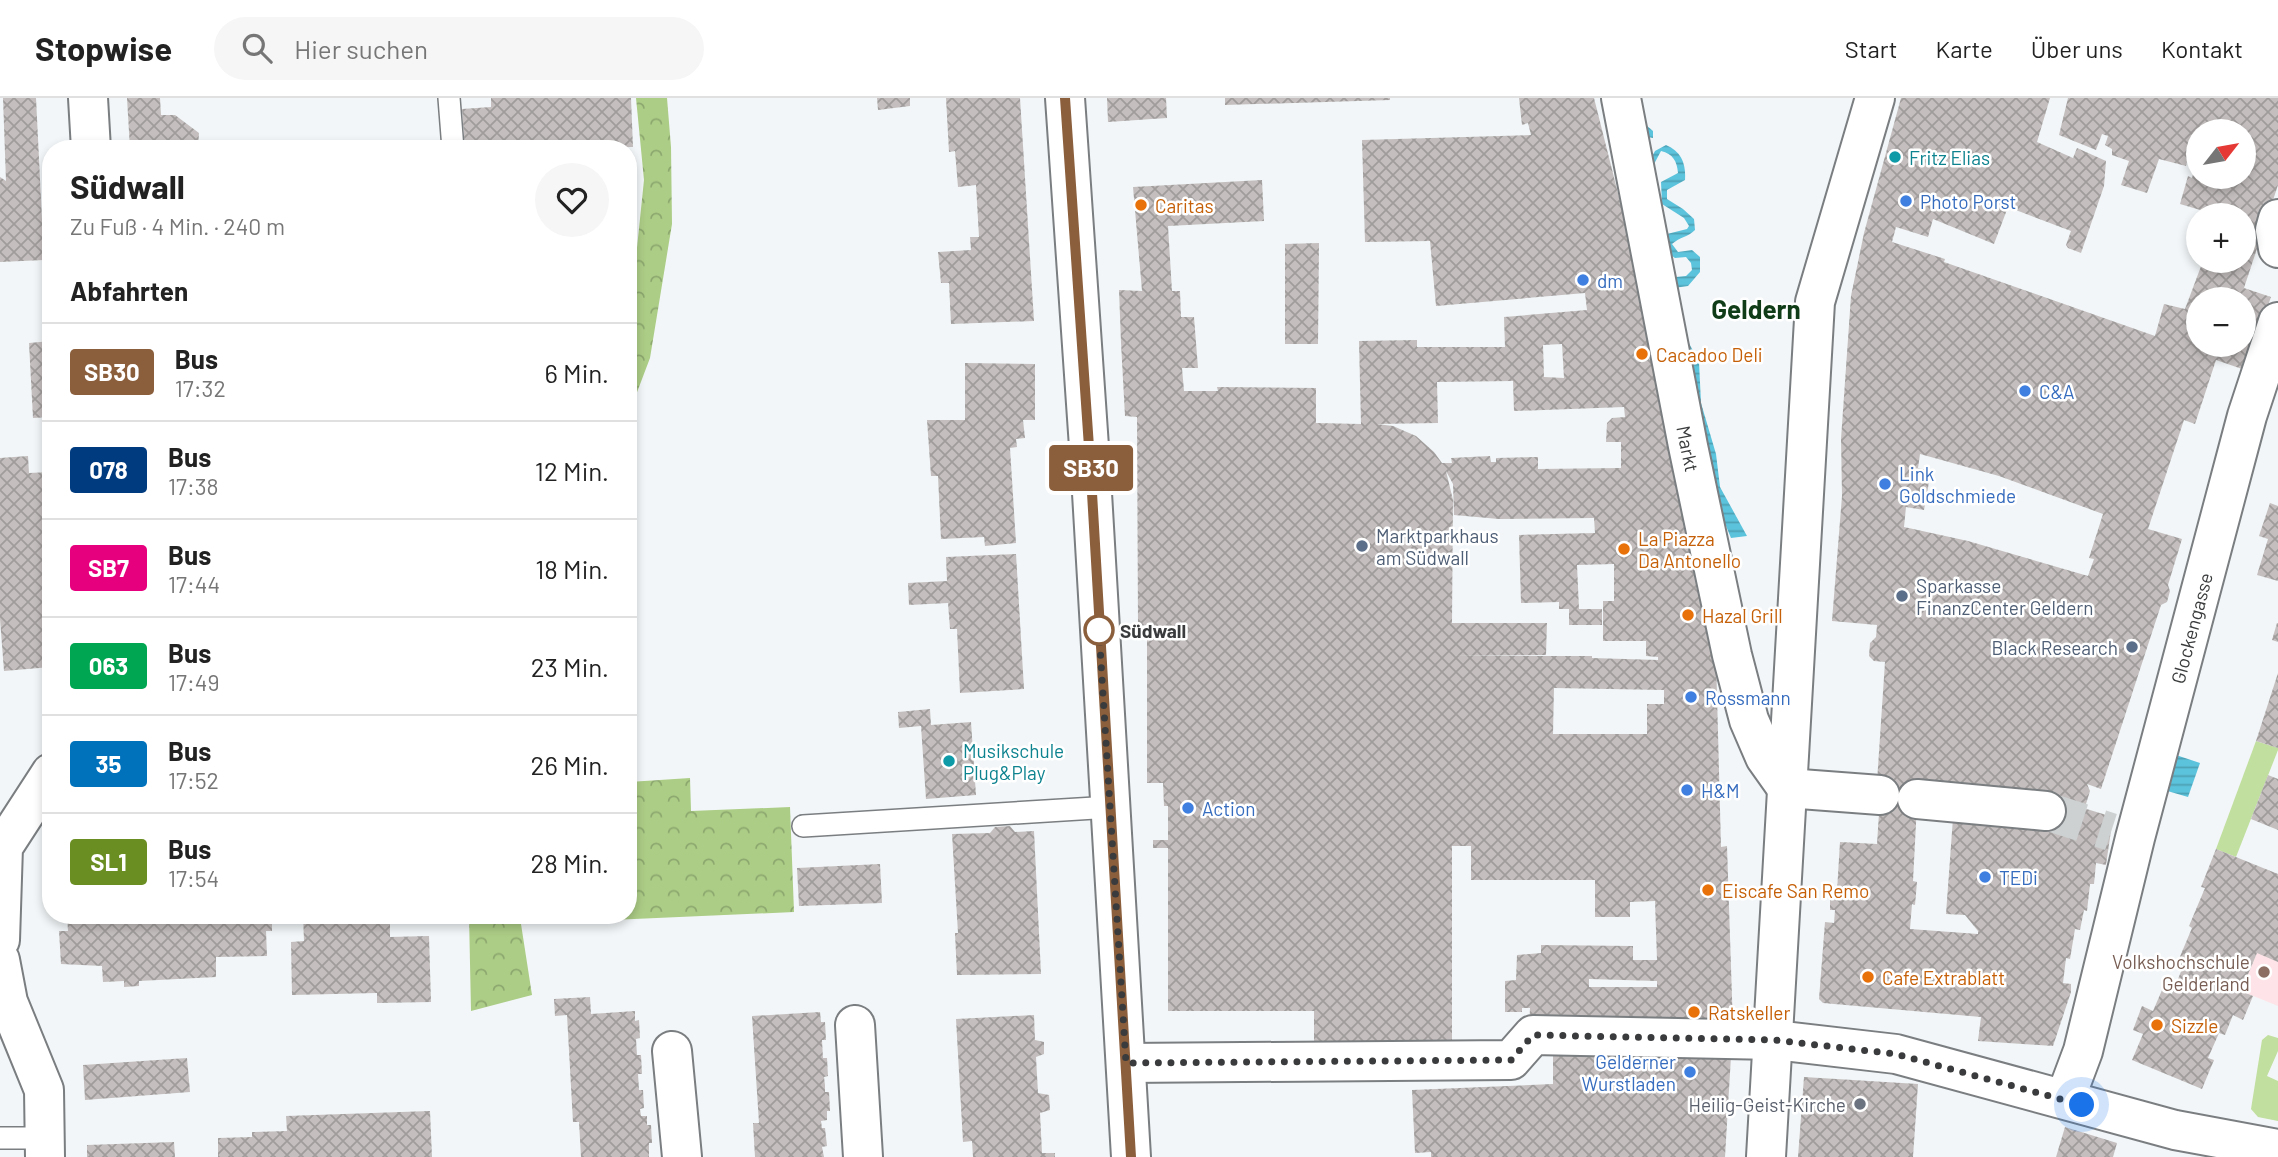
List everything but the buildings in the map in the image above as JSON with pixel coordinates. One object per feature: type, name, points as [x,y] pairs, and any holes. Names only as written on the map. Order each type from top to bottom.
[{"type":"street","points":[[88,98],[90,140]]},
{"type":"street","points":[[1065,98],[1091,476],[1131,1157]]},
{"type":"street","name":"Markt","points":[[1621,98],[1688,446],[1732,655],[1749,720],[1765,757],[1787,788]]},
{"type":"street","points":[[1766,1157],[1815,302],[1875,98]]},
{"type":"street","points":[[2278,219],[2274,230],[2278,248]]},
{"type":"street","name":"Glockengasse","points":[[2065,1100],[2083,1051],[2123,835],[2262,420],[2278,322]]},
{"type":"street","points":[[1787,788],[1880,795]]},
{"type":"street","points":[[1917,799],[2046,811]]},
{"type":"street","points":[[0,940],[3,847],[37,820],[42,803]]},
{"type":"street","points":[[0,960],[8,1002],[44,1090],[45,1148]]},
{"type":"street","points":[[855,1025],[863,1157]]},
{"type":"street","points":[[1126,1063],[1511,1060],[1533,1035],[1774,1040],[1896,1054],[2175,1130],[2278,1149]]},
{"type":"street","points":[[672,1051],[681,1157]]},
{"type":"lane","points":[[449,98],[452,140]]},
{"type":"lane","points":[[803,826],[1111,807]]},
{"type":"lane","points":[[0,1138],[45,1148]]},
{"type":"shaded area","name":"Volkshochschule Gelderland","points":[[2278,902],[2278,1006],[2241,991]]},
{"type":"green space","points":[[636,98],[667,98],[672,224],[650,358],[637,392],[637,248],[644,180]]},
{"type":"green space","points":[[2256,741],[2278,750],[2236,857],[2216,849]]},
{"type":"green space","points":[[690,778],[691,811],[790,807],[794,912],[637,919],[637,781]]},
{"type":"green space","points":[[469,924],[521,924],[532,995],[471,1011]]},
{"type":"green space","points":[[2268,1035],[2278,1038],[2278,1051],[2267,1076],[2278,1081],[2278,1121],[2258,1117],[2251,1109],[2262,1040]]},
{"type":"water","points":[[1639,125],[1646,125],[1653,131],[1653,138],[1643,136],[1635,139],[1641,158],[1650,160],[1655,151],[1666,145],[1676,151],[1684,164],[1685,180],[1667,190],[1667,199],[1694,219],[1695,230],[1672,244],[1678,252],[1692,250],[1700,257],[1700,272],[1688,286],[1674,288],[1670,300],[1676,319],[1699,362],[1701,403],[1716,454],[1720,487],[1747,536],[1731,538],[1714,497],[1709,461],[1697,432],[1695,393],[1686,354],[1669,320],[1662,287],[1666,278],[1686,276],[1692,270],[1686,257],[1675,258],[1668,253],[1667,234],[1687,229],[1689,226],[1684,218],[1662,204],[1661,182],[1678,173],[1677,165],[1671,156],[1661,151],[1653,166],[1634,160],[1630,136]]},
{"type":"water","points":[[2176,755],[2200,763],[2188,797],[2164,790]]},
{"type":"tunnel","points":[[2046,811],[2111,832]]},
{"type":"bus line","name":"SB30","points":[[1065,98],[1091,476],[1131,1157]]},
{"type":"place","name":"Fritz Elias","points":[[1895,157]]},
{"type":"place","name":"Photo Porst","points":[[1906,201]]},
{"type":"place","name":"Caritas","points":[[1141,205]]},
{"type":"place","name":"dm","points":[[1583,280]]},
{"type":"place","name":"Cacadoo Deli","points":[[1642,354]]},
{"type":"place","name":"C&A","points":[[2025,391]]},
{"type":"place","name":"Link Goldschmiede","points":[[1885,484]]},
{"type":"place","name":"Marktparkhaus am Südwall","points":[[1362,546]]},
{"type":"place","name":"La Piazza Da Antonello","points":[[1624,549]]},
{"type":"place","name":"Sparkasse FinanzCenter Geldern","points":[[1902,596]]},
{"type":"place","name":"Hazal Grill","points":[[1688,615]]},
{"type":"place","name":"Südwall","points":[[1099,630]]},
{"type":"place","name":"Black Research","points":[[2132,647]]},
{"type":"place","name":"Rossmann","points":[[1691,697]]},
{"type":"place","name":"Musikschule Plug&Play","points":[[949,761]]},
{"type":"place","name":"H&M","points":[[1687,790]]},
{"type":"place","name":"Action","points":[[1188,808]]},
{"type":"place","name":"TEDi","points":[[1985,877]]},
{"type":"place","name":"Eiscafe San Remo","points":[[1708,890]]},
{"type":"place","name":"Volkshochschule Gelderland","points":[[2264,972]]},
{"type":"place","name":"Cafe Extrablatt","points":[[1868,977]]},
{"type":"place","name":"Ratskeller","points":[[1694,1012]]},
{"type":"place","name":"Sizzle","points":[[2157,1025]]},
{"type":"place","name":"Gelderner Wurstladen","points":[[1690,1072]]},
{"type":"place","name":"Heilig-Geist-Kirche","points":[[1860,1104]]},
{"type":"district","name":"Geldern","points":[[1756,308]]},
{"type":"route","points":[[1099,630],[1126,1063],[1511,1060],[1533,1035],[1774,1040],[1896,1054],[2082,1105]]}]
